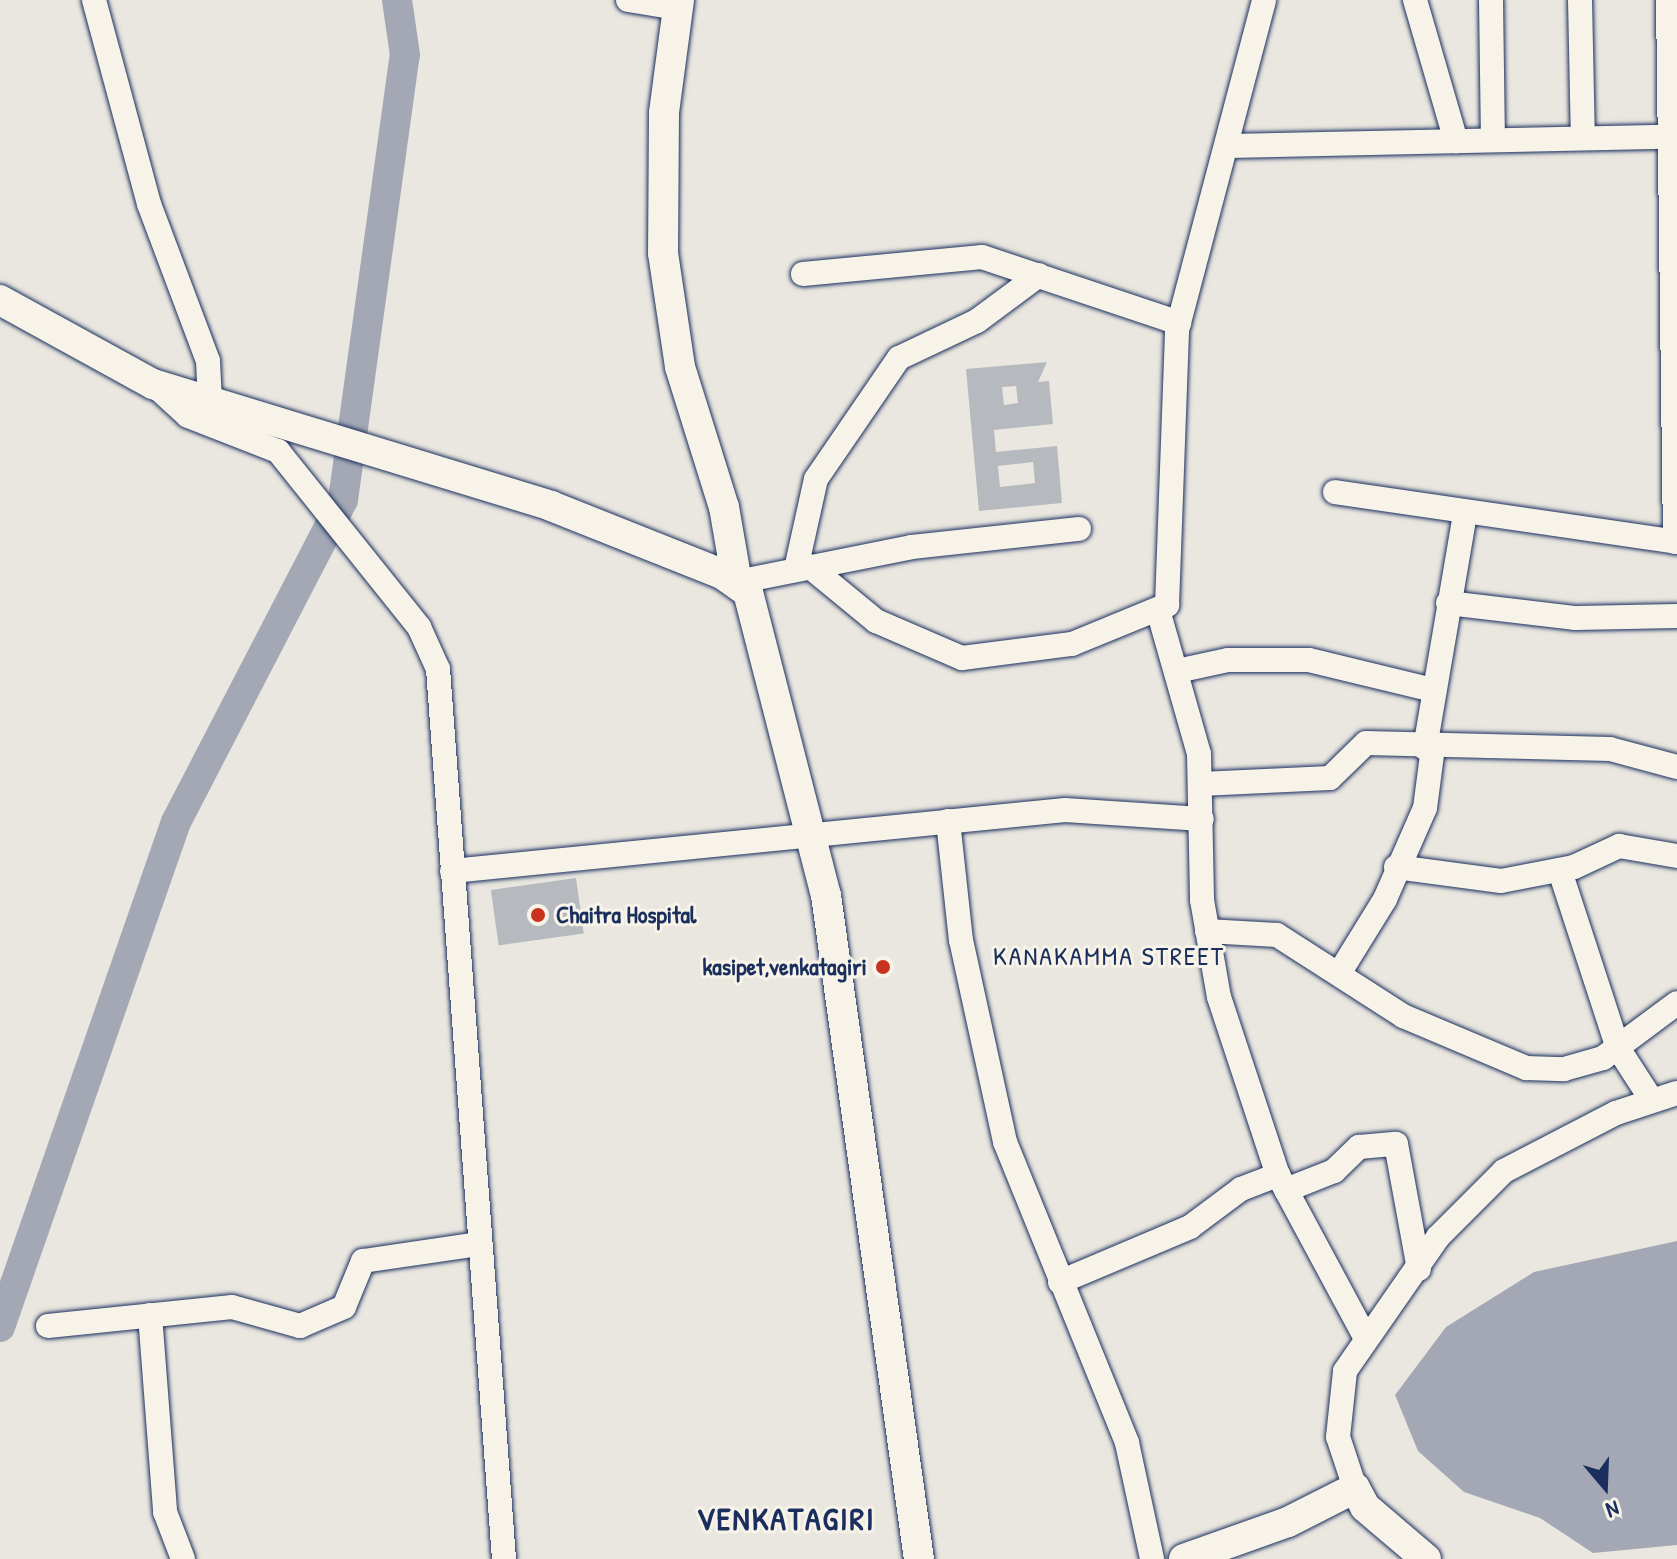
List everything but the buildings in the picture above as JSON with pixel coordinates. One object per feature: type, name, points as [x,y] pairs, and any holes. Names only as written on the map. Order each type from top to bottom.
[{"type":"main road","points":[[682,2],[664,113],[663,253],[680,367],[724,507],[737,582],[755,616],[809,831],[836,956],[919,1559]]},
{"type":"main road","points":[[0,300],[148,381],[221,406],[443,471],[613,529],[737,582]]},
{"type":"main road","points":[[0,322],[112,378],[148,381]]},
{"type":"main road","points":[[1184,1559],[1288,1522],[1355,1488],[1365,1507],[1426,1559]]},
{"type":"street","points":[[94,0],[149,204],[208,361],[221,406]]},
{"type":"street","points":[[628,0],[682,2]]},
{"type":"street","points":[[803,568],[876,621],[962,658],[1072,644],[1158,610],[1171,591],[1179,323],[1229,146],[1264,0]]},
{"type":"street","points":[[1415,0],[1456,141]]},
{"type":"street","points":[[1491,0],[1493,140]]},
{"type":"street","points":[[1580,0],[1583,138]]},
{"type":"street","points":[[1335,492],[1465,514],[1676,542],[1674,137],[1668,0]]},
{"type":"street","points":[[1229,146],[1674,137]]},
{"type":"street","points":[[803,274],[982,257],[1039,275],[1108,305],[1179,323]]},
{"type":"street","points":[[803,568],[816,479],[899,358],[977,321],[1039,275]]},
{"type":"street","points":[[148,381],[188,416],[278,451],[419,627],[438,669],[504,1559]]},
{"type":"street","points":[[1340,972],[1385,899],[1396,867],[1425,808],[1433,690],[1465,514]]},
{"type":"street","points":[[737,582],[912,547],[1079,529]]},
{"type":"street","points":[[1448,603],[1576,618],[1677,616]]},
{"type":"street","points":[[1158,610],[1172,655],[1200,784],[1207,931],[1219,997],[1282,1183],[1364,1335]]},
{"type":"street","points":[[1172,655],[1228,660],[1309,660],[1433,690]]},
{"type":"street","points":[[1200,784],[1330,778],[1366,743],[1429,748],[1610,749],[1677,767]]},
{"type":"street","points":[[452,871],[809,831],[1065,810],[1202,819]]},
{"type":"street","points":[[948,821],[979,1039],[1005,1142],[1127,1443],[1152,1559]]},
{"type":"street","points":[[1396,867],[1501,881],[1560,871],[1619,846],[1677,856]]},
{"type":"street","points":[[1560,871],[1618,1048],[1651,1099]]},
{"type":"street","points":[[1207,931],[1277,935],[1340,972],[1403,1016],[1526,1068],[1564,1069],[1618,1048],[1677,1003]]},
{"type":"street","points":[[1355,1488],[1336,1408],[1364,1335],[1419,1269],[1465,1205],[1504,1171],[1651,1099],[1677,1093]]},
{"type":"street","points":[[1060,1282],[1190,1227],[1241,1189],[1334,1171],[1359,1147],[1396,1144],[1419,1269]]},
{"type":"street","points":[[48,1326],[252,1308],[300,1326],[344,1307],[363,1261],[480,1244]]},
{"type":"street","points":[[150,1315],[165,1512],[183,1559]]},
{"type":"shaded area","points":[[1677,1241],[1677,1545],[1593,1553],[1540,1518],[1464,1492],[1418,1451],[1395,1395],[1446,1327],[1534,1272]]},
{"type":"waterway","points":[[0,1327],[176,822],[343,500],[405,55],[397,0]]},
{"type":"place","name":"Chaitra Hospital","points":[[538,915]]},
{"type":"place","name":"kasipet,venkatagiri","points":[[883,967]]},
{"type":"district","name":"KANAKAMMA STREET","points":[[1109,956]]},
{"type":"district","name":"VENKATAGIRI","points":[[786,1519]]}]
